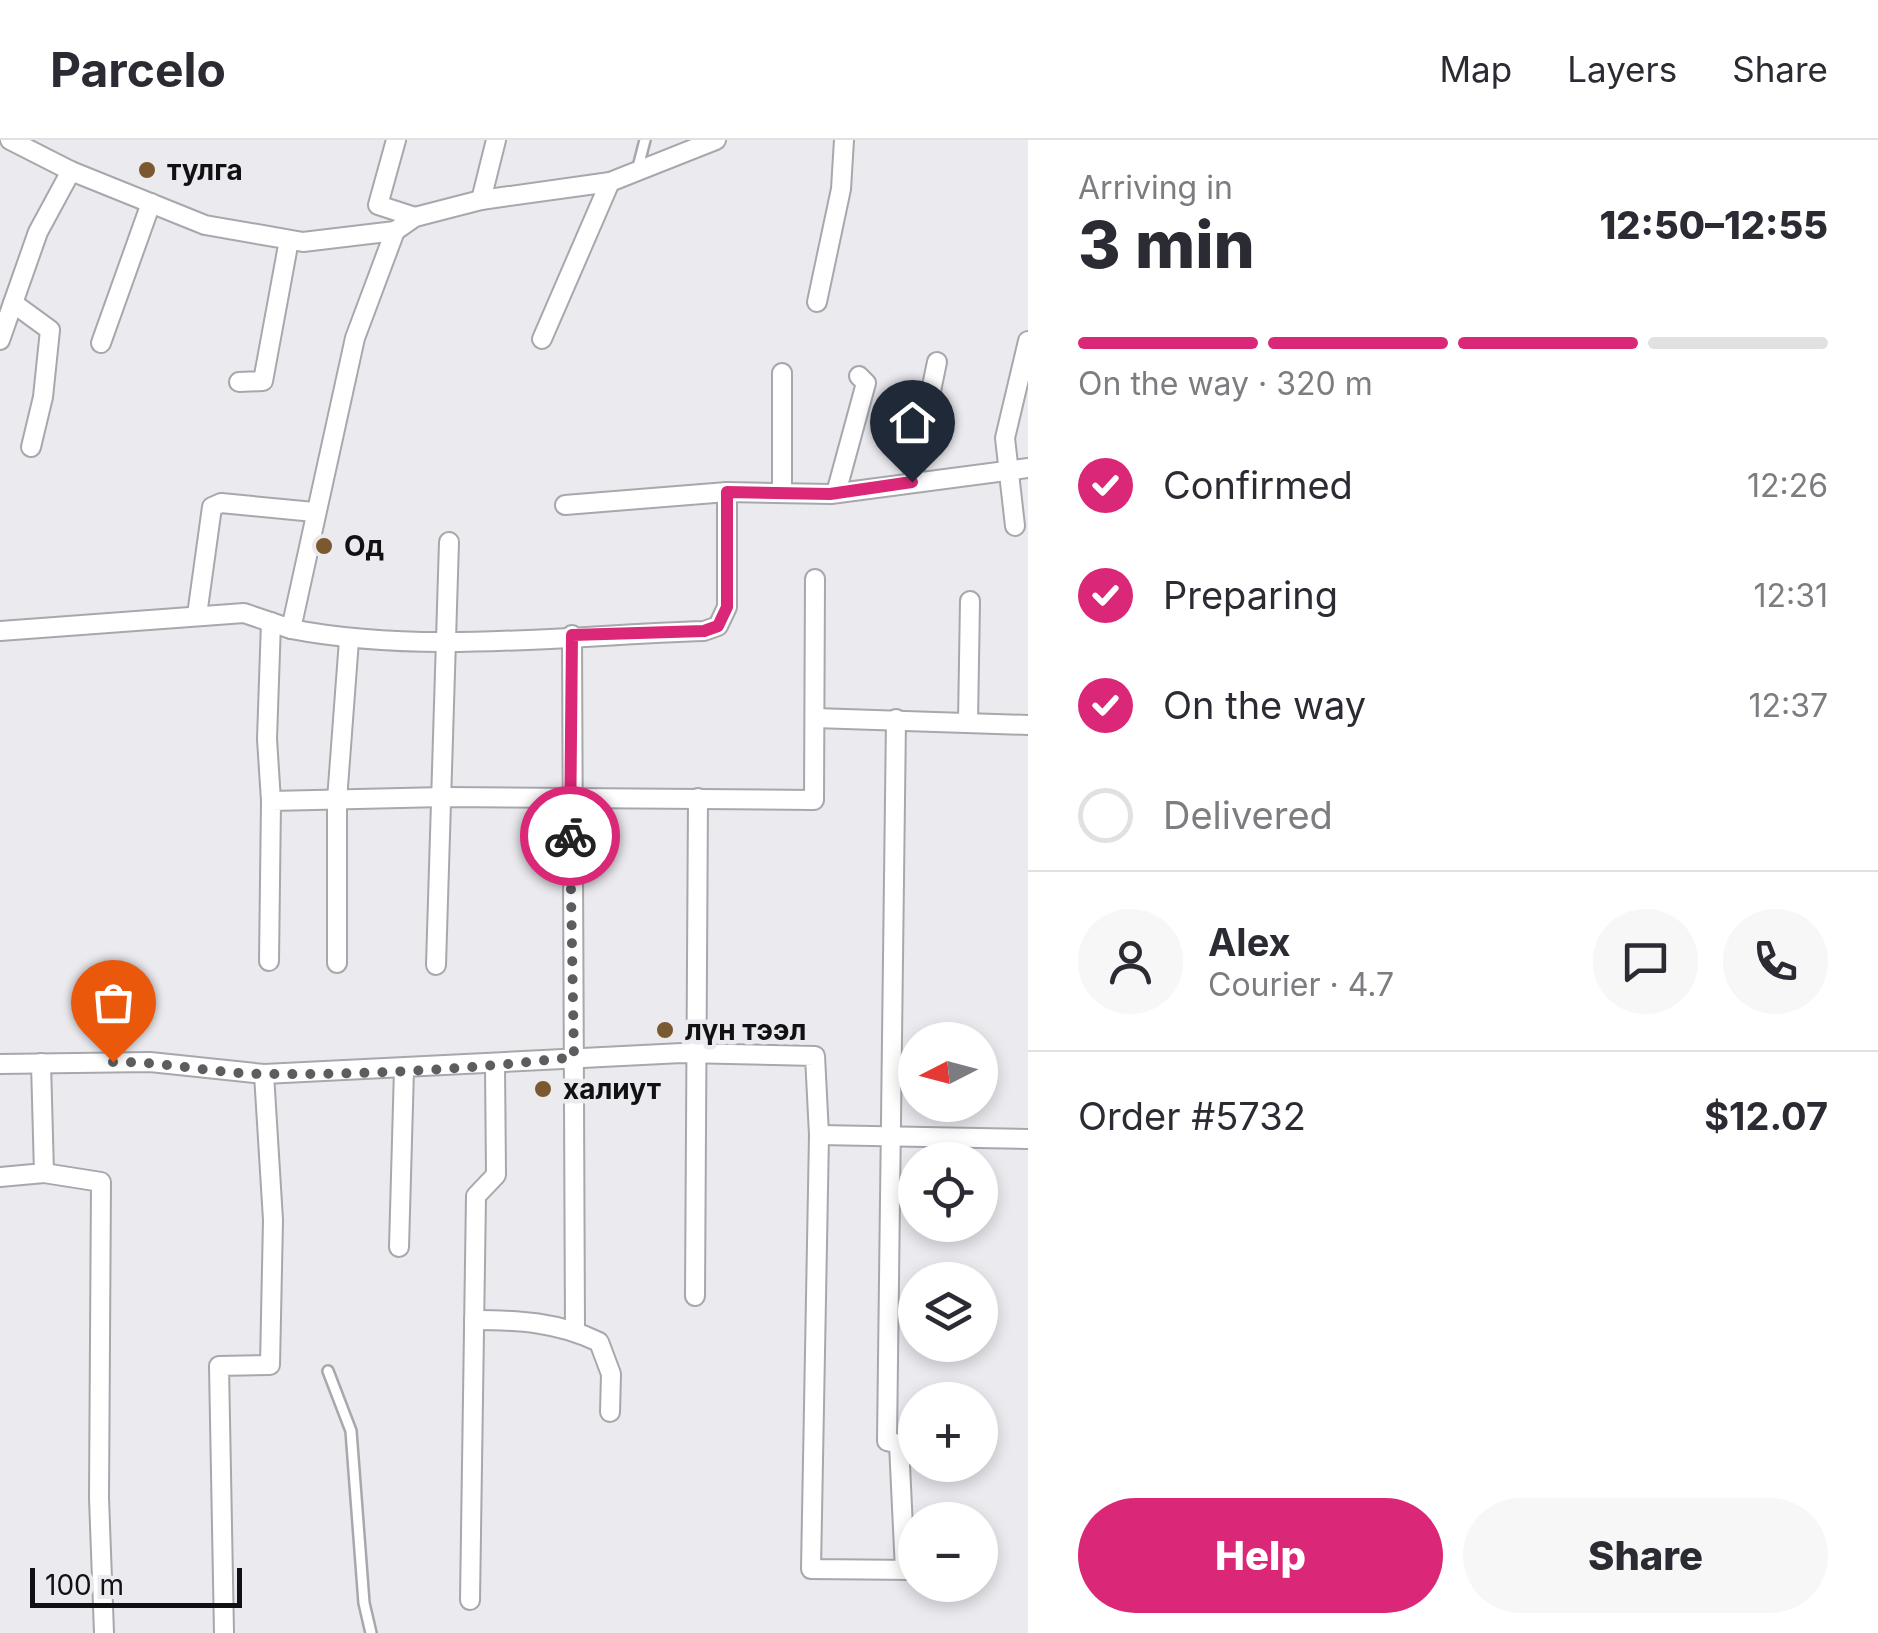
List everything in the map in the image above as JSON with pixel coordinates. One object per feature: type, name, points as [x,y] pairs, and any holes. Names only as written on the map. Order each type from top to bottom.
[{"type":"street","points":[[10,140],[71,171],[206,225],[303,242],[396,231]]},
{"type":"street","points":[[396,140],[378,205],[415,216]]},
{"type":"street","points":[[481,200],[496,140]]},
{"type":"street","points":[[291,629],[355,338],[396,231],[415,216],[481,200],[610,182],[638,173],[687,146],[716,140]]},
{"type":"street","points":[[817,302],[842,189],[844,140]]},
{"type":"street","points":[[0,340],[38,232],[71,171]]},
{"type":"street","points":[[542,339],[610,182]]},
{"type":"street","points":[[101,343],[151,203]]},
{"type":"street","points":[[239,382],[262,381],[288,240]]},
{"type":"street","points":[[13,303],[50,330],[43,397],[31,447]]},
{"type":"street","points":[[1015,526],[1005,438],[1028,341]]},
{"type":"street","points":[[912,482],[937,362]]},
{"type":"street","points":[[782,372],[782,493]]},
{"type":"street","points":[[836,493],[862,404],[866,382],[859,376]]},
{"type":"street","points":[[565,505],[727,492],[836,493],[1028,468]]},
{"type":"street","points":[[0,631],[244,613],[291,629],[349,640],[445,641],[704,631],[718,626],[727,607],[727,492]]},
{"type":"street","points":[[197,615],[212,507],[220,503],[314,512]]},
{"type":"street","points":[[436,965],[449,542]]},
{"type":"street","points":[[271,801],[444,797],[814,800],[815,580]]},
{"type":"street","points":[[968,722],[970,601]]},
{"type":"street","points":[[269,961],[271,801],[266,739],[271,622]]},
{"type":"street","points":[[572,635],[575,1330]]},
{"type":"street","points":[[337,962],[337,800],[349,640]]},
{"type":"street","points":[[816,718],[1028,726]]},
{"type":"street","points":[[896,719],[887,1440],[899,1444],[904,1502]]},
{"type":"street","points":[[695,1296],[698,798]]},
{"type":"street","points":[[0,1064],[150,1062],[264,1074],[495,1066],[574,1057],[697,1053],[815,1056],[819,1135],[811,1569],[898,1570]]},
{"type":"street","points":[[41,1063],[44,1173]]},
{"type":"street","points":[[470,1600],[476,1196],[496,1175],[495,1066]]},
{"type":"street","points":[[399,1247],[404,1069]]},
{"type":"street","points":[[224,1633],[220,1366],[270,1365],[273,1220],[264,1074]]},
{"type":"street","points":[[819,1135],[1028,1139]]},
{"type":"street","points":[[0,1176],[44,1173],[101,1182],[100,1498],[104,1633]]},
{"type":"street","points":[[474,1320],[525,1320],[575,1330],[599,1342],[611,1374],[610,1412]]},
{"type":"lane","points":[[638,173],[645,140]]},
{"type":"lane","points":[[328,1372],[351,1432],[364,1603],[372,1633]]},
{"type":"way so far","points":[[113,1062],[264,1074],[495,1066],[574,1057],[570,836]]},
{"type":"place","name":"тулга","points":[[147,170]]},
{"type":"place","name":"Од","points":[[324,546]]},
{"type":"place","name":"лүн тээл","points":[[665,1030]]},
{"type":"place","name":"халиут","points":[[543,1089]]},
{"type":"route","points":[[570,836],[572,635],[704,631],[718,626],[727,607],[727,492],[830,494],[912,482]]}]
